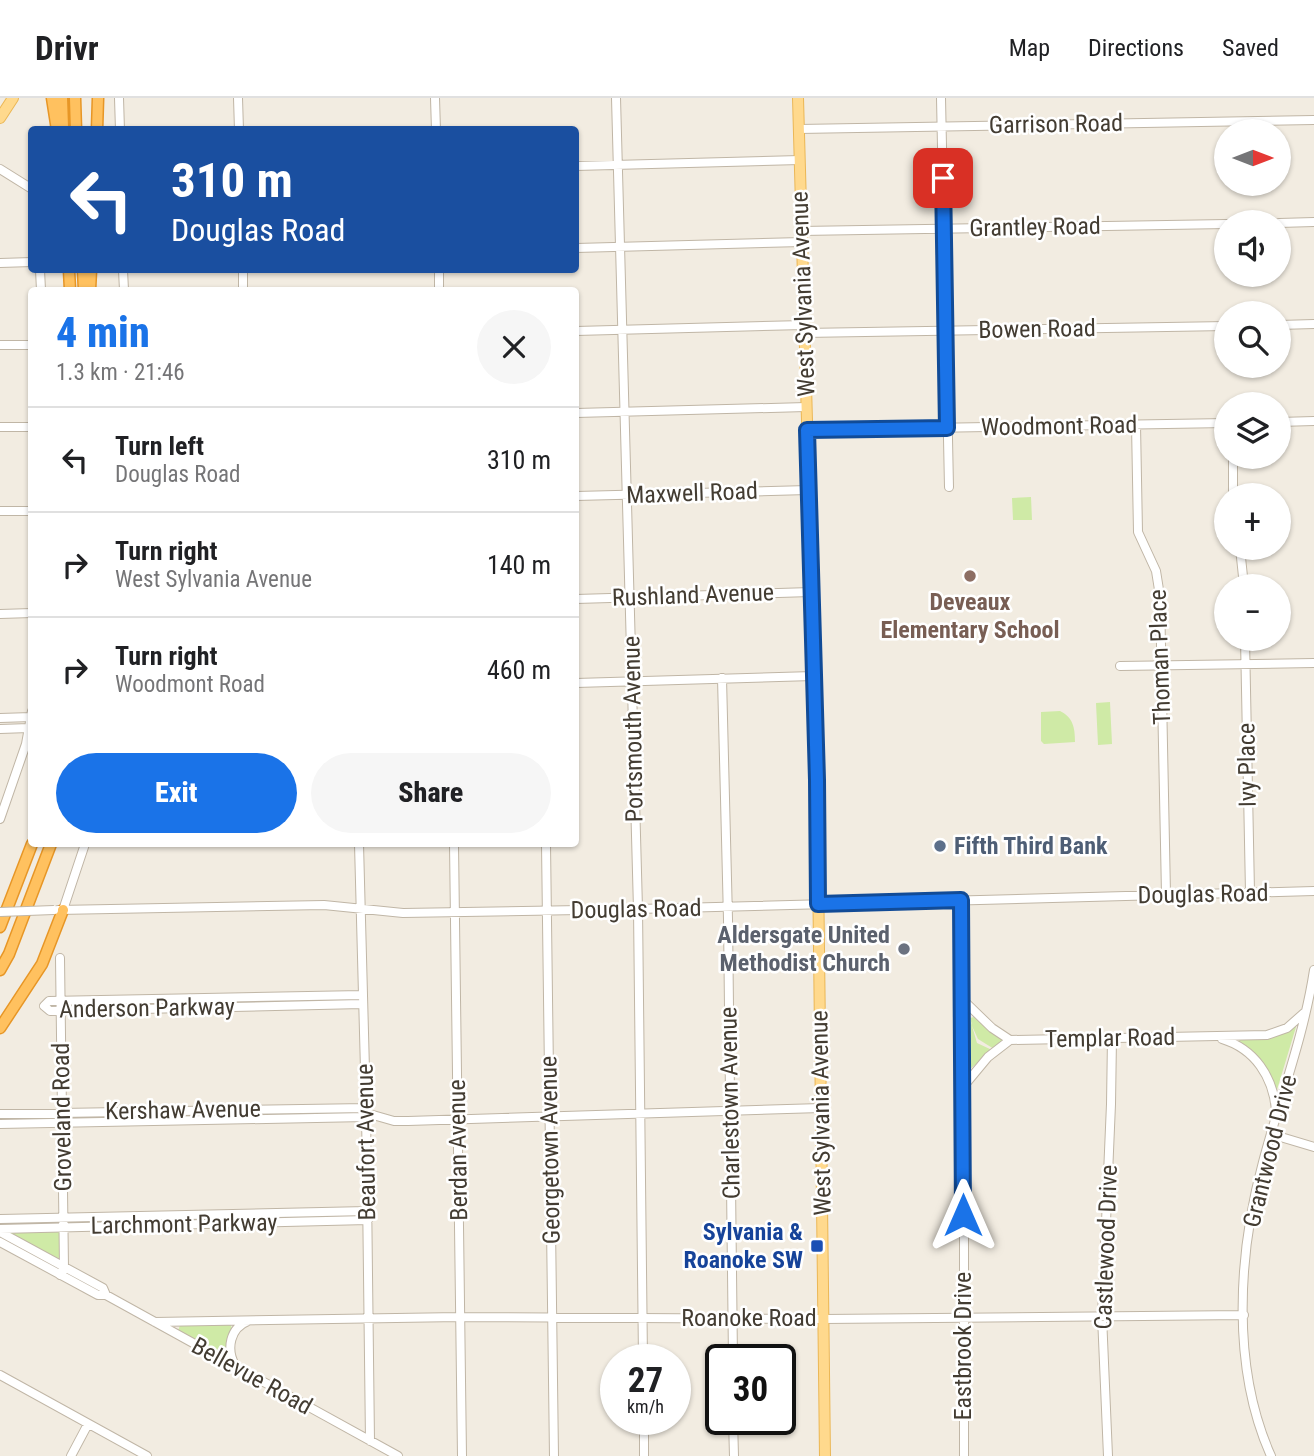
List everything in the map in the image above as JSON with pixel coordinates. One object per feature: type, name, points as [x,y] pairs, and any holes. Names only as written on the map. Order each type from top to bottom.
[{"type":"highway","points":[[52,98],[56,126]]},
{"type":"highway","points":[[62,98],[63,126]]},
{"type":"highway","points":[[75,98],[76,126]]},
{"type":"highway","points":[[97,126],[98,98]]},
{"type":"highway","points":[[0,927],[31,847]]},
{"type":"highway","points":[[0,970],[9,954],[50,847]]},
{"type":"highway","points":[[0,1028],[42,964],[58,910]]},
{"type":"main road","name":"West Sylvania Avenue","points":[[798,98],[818,904],[825,1456]]},
{"type":"main road","points":[[0,118],[9,99]]},
{"type":"street","points":[[119,98],[120,126]]},
{"type":"street","points":[[238,98],[239,126]]},
{"type":"street","points":[[435,98],[436,126]]},
{"type":"street","name":"Portsmouth Avenue","points":[[616,98],[638,909],[643,1344]]},
{"type":"street","points":[[942,98],[949,487]]},
{"type":"street","name":"Garrison Road","points":[[799,129],[1314,120]]},
{"type":"street","points":[[579,166],[800,160]]},
{"type":"street","points":[[0,169],[28,186]]},
{"type":"street","points":[[1291,223],[1314,222]]},
{"type":"street","name":"Grantley Road","points":[[579,248],[944,229],[1214,224]]},
{"type":"street","points":[[0,263],[28,262]]},
{"type":"street","points":[[1291,325],[1314,324]]},
{"type":"street","name":"Bowen Road","points":[[579,331],[946,331],[1214,326]]},
{"type":"street","points":[[0,345],[28,345]]},
{"type":"street","points":[[579,413],[806,407]]},
{"type":"street","points":[[1291,422],[1314,421]]},
{"type":"street","name":"Woodmont Road","points":[[807,430],[1214,423]]},
{"type":"street","name":"Thoman Place","points":[[1136,425],[1138,533],[1156,571],[1160,596],[1166,894]]},
{"type":"street","points":[[0,427],[28,427]]},
{"type":"street","name":"Maxwell Road","points":[[579,496],[808,490]]},
{"type":"street","points":[[0,511],[28,511]]},
{"type":"street","name":"Rushland Avenue","points":[[579,599],[811,592]]},
{"type":"street","points":[[0,614],[28,613]]},
{"type":"street","name":"Ivy Place","points":[[1245,651],[1250,892]]},
{"type":"street","points":[[1120,666],[1314,663]]},
{"type":"street","points":[[579,682],[813,676]]},
{"type":"street","name":"Charlestown Avenue","points":[[722,678],[728,906],[733,1344]]},
{"type":"street","points":[[0,718],[28,714]]},
{"type":"street","points":[[0,729],[28,728]]},
{"type":"street","points":[[0,819],[28,731]]},
{"type":"street","points":[[58,910],[84,847]]},
{"type":"street","name":"Beaufort Avenue","points":[[359,847],[370,1441]]},
{"type":"street","name":"Berdan Avenue","points":[[454,847],[462,1456]]},
{"type":"street","name":"Georgetown Avenue","points":[[546,847],[554,1456]]},
{"type":"street","name":"Douglas Road","points":[[0,912],[313,905],[403,913],[1314,891]]},
{"type":"street","name":"Eastbrook Drive","points":[[961,900],[964,1456]]},
{"type":"street","name":"Groveland Road","points":[[60,958],[62,1271]]},
{"type":"street","name":"Grantwood Drive","points":[[1271,1456],[1252,1398],[1246,1356],[1245,1273],[1252,1215],[1314,971]]},
{"type":"street","name":"Templar Road","points":[[962,999],[1010,1041]]},
{"type":"street","name":"Anderson Parkway","points":[[362,1000],[61,1011],[50,1011],[44,1006],[49,1001],[362,1000]]},
{"type":"street","name":"Templar Road","points":[[963,1087],[988,1058],[1010,1041],[1273,1034],[1292,1025],[1305,1012]]},
{"type":"street","name":"Templar Road","points":[[1209,1037],[1236,1044],[1261,1065],[1274,1093],[1276,1117]]},
{"type":"street","name":"Castlewood Drive","points":[[1108,1456],[1102,1316],[1112,1038]]},
{"type":"street","name":"Kershaw Avenue","points":[[0,1114],[62,1117],[366,1113],[394,1121],[821,1108]]},
{"type":"street","name":"Kershaw Avenue","points":[[0,1124],[62,1117]]},
{"type":"street","points":[[1271,1134],[1314,1147]]},
{"type":"street","name":"Larchmont Parkway","points":[[0,1219],[63,1222],[367,1215]]},
{"type":"street","name":"Larchmont Parkway","points":[[0,1231],[63,1222]]},
{"type":"street","name":"Bellevue Road","points":[[0,1231],[98,1295],[106,1295],[398,1456]]},
{"type":"street","name":"Bellevue Road","points":[[0,1242],[62,1271]]},
{"type":"street","name":"Roanoke Road","points":[[155,1322],[369,1317],[824,1319],[1244,1315]]},
{"type":"street","points":[[236,1367],[230,1353],[231,1338],[244,1322],[254,1320]]},
{"type":"street","points":[[0,1375],[147,1456]]},
{"type":"street","points":[[71,1456],[88,1424]]},
{"type":"street","points":[[644,1435],[644,1456]]},
{"type":"street","points":[[733,1435],[734,1456]]},
{"type":"green space","points":[[1031,497],[1032,520],[1013,520],[1012,498]]},
{"type":"green space","points":[[1110,702],[1112,744],[1098,745],[1096,703]]},
{"type":"green space","points":[[1060,711],[1068,716],[1072,724],[1075,742],[1044,744],[1041,741],[1041,712]]},
{"type":"green space","points":[[974,1017],[1006,1040],[994,1049],[978,1039],[972,1026],[977,1043],[992,1050],[969,1070],[966,1067],[966,1019],[969,1019],[972,1025],[970,1018]]},
{"type":"green space","points":[[1296,1027],[1276,1093],[1239,1042],[1240,1039],[1274,1035]]},
{"type":"green space","points":[[61,1228],[63,1264],[9,1235],[9,1231]]},
{"type":"green space","points":[[228,1324],[232,1330],[227,1345],[228,1360],[178,1331],[180,1325]]},
{"type":"place","name":"Deveaux Elementary School","points":[[970,576]]},
{"type":"place","name":"Fifth Third Bank","points":[[940,846]]},
{"type":"place","name":"Aldersgate United Methodist Church","points":[[904,949]]},
{"type":"place","name":"Sylvania & Roanoke SW","points":[[817,1246]]},
{"type":"route","points":[[943,178],[947,428],[807,430],[818,904],[961,900],[963,1215]]}]
